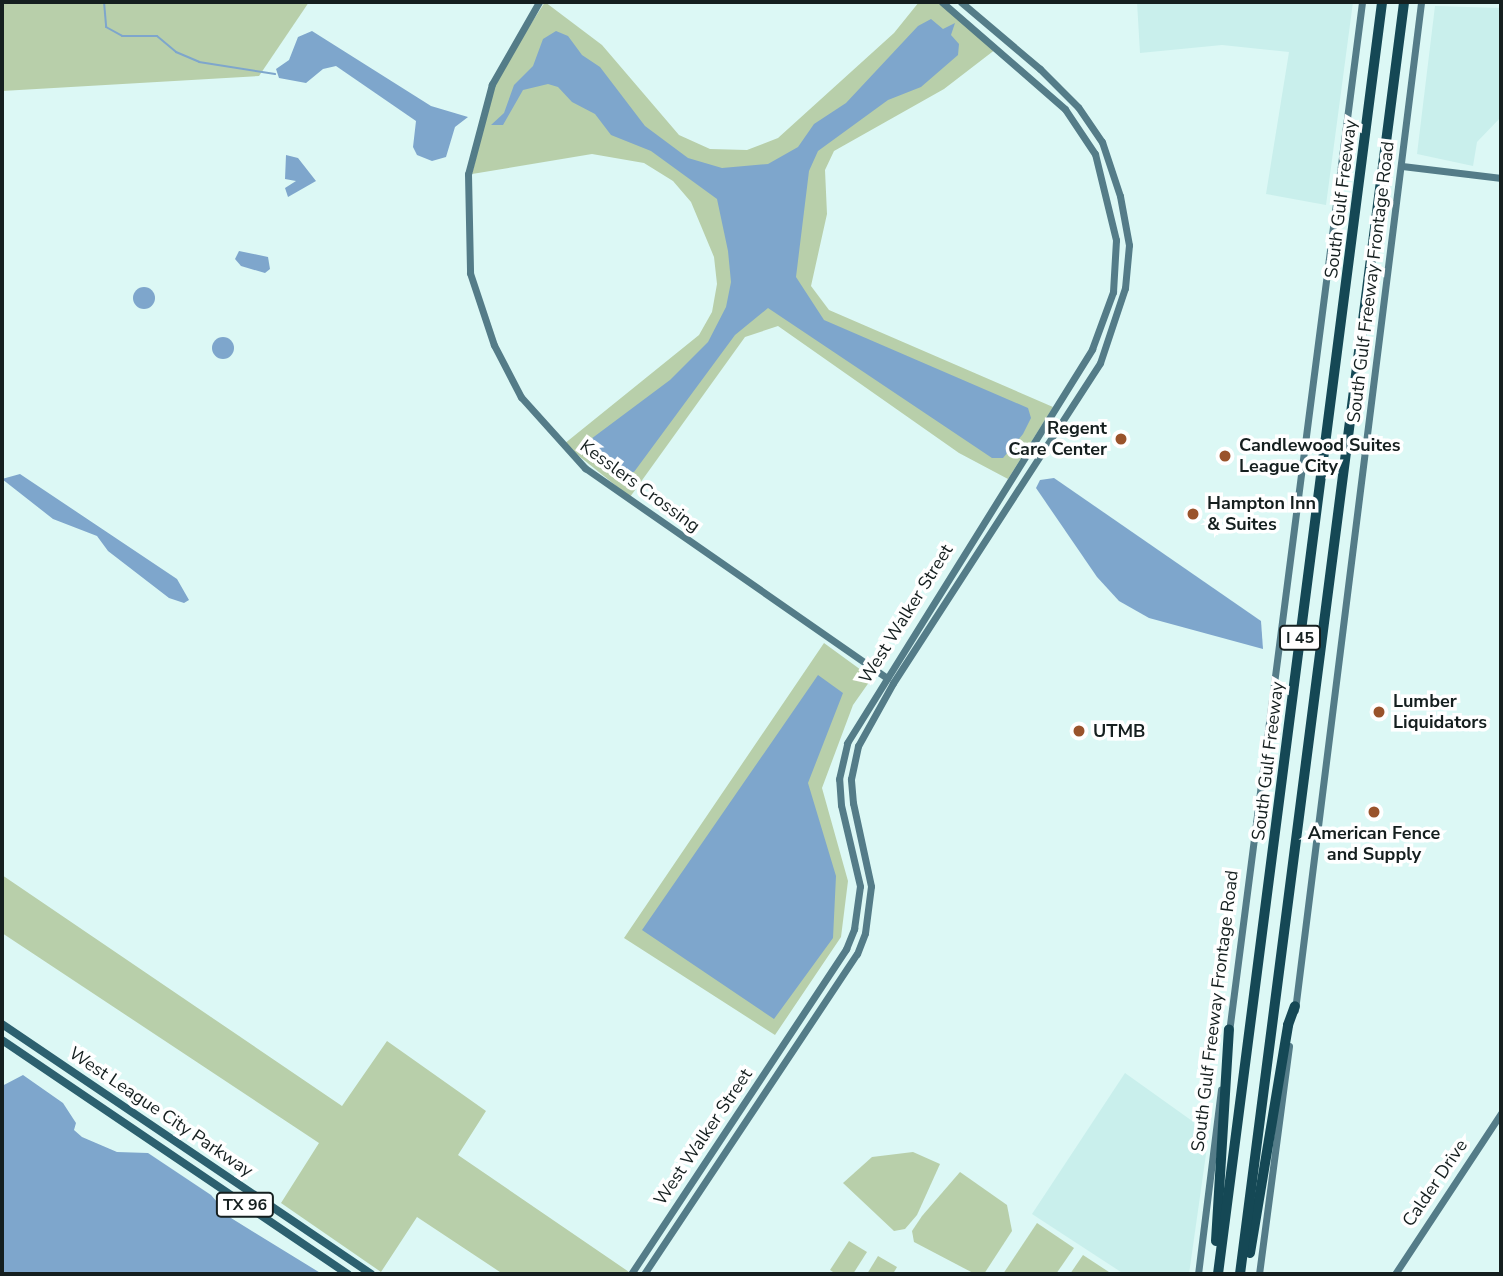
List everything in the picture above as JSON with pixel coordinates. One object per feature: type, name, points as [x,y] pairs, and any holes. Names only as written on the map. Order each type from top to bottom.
[{"type":"highway","name":"South Gulf Freeway","points":[[1218,1274],[1382,2]]},
{"type":"highway","name":"South Gulf Freeway","points":[[1240,1274],[1404,2]]},
{"type":"highway","points":[[1246,1274],[1287,1025],[1295,1006]]},
{"type":"highway","points":[[1212,1274],[1229,1028]]},
{"type":"main road","name":"West League City Parkway","points":[[2,1024],[371,1274]]},
{"type":"main road","name":"West League City Parkway","points":[[2,1040],[348,1274]]},
{"type":"street","name":"Kesslers Crossing","points":[[539,2],[492,84],[468,174],[470,273],[495,345],[521,397],[585,468],[893,683]]},
{"type":"street","name":"West Walker Street","points":[[631,1274],[846,949],[860,886],[839,779],[847,743],[884,676],[1092,349],[1113,292],[1116,240],[1096,154],[1065,109],[942,2]]},
{"type":"street","name":"West Walker Street","points":[[644,1274],[857,954],[865,933],[871,886],[851,779],[858,747],[893,683],[1100,363],[1125,288],[1129,245],[1119,196],[1102,142],[1059,88],[961,2]]},
{"type":"street","name":"South Gulf Freeway Frontage Road","points":[[1198,1274],[1362,2]]},
{"type":"street","name":"South Gulf Freeway Frontage Road","points":[[1259,1274],[1421,2]]},
{"type":"street","points":[[1402,166],[1501,178]]},
{"type":"street","name":"Calder Drive","points":[[1394,1273],[1501,1113]]},
{"type":"shaded area","points":[[1137,2],[1353,2],[1326,205],[1266,194],[1289,52],[1222,45],[1140,53]]},
{"type":"shaded area","points":[[1435,6],[1501,8],[1501,117],[1477,142],[1473,166],[1417,154]]},
{"type":"shaded area","points":[[1125,1073],[1209,1133],[1189,1274],[1124,1274],[1032,1214]]},
{"type":"green space","points":[[2,2],[309,2],[259,76],[2,91]]},
{"type":"green space","points":[[545,2],[602,45],[679,135],[710,149],[747,150],[778,138],[894,33],[919,2],[939,2],[996,49],[944,89],[834,151],[825,170],[827,214],[811,286],[829,310],[1053,407],[1008,479],[959,453],[778,326],[745,337],[630,497],[564,444],[699,335],[712,312],[717,284],[714,257],[691,202],[673,181],[644,163],[592,154],[472,174],[492,93],[505,64]]},
{"type":"green space","points":[[824,643],[872,678],[853,705],[822,788],[848,881],[841,937],[775,1035],[624,938]]},
{"type":"green space","points":[[2,875],[342,1106],[387,1041],[486,1111],[458,1155],[632,1274],[503,1274],[417,1217],[381,1272],[281,1203],[319,1143],[2,933]]},
{"type":"green space","points":[[913,1152],[940,1164],[917,1215],[905,1229],[894,1231],[843,1183],[872,1157]]},
{"type":"green space","points":[[960,1172],[1007,1205],[1012,1231],[984,1274],[975,1274],[914,1242],[912,1231]]},
{"type":"green space","points":[[1037,1223],[1074,1248],[1056,1274],[1003,1274]]},
{"type":"green space","points":[[849,1241],[867,1252],[853,1274],[836,1274],[830,1270]]},
{"type":"green space","points":[[1083,1255],[1112,1274],[1070,1274]]},
{"type":"green space","points":[[878,1256],[897,1267],[893,1274],[867,1274]]},
{"type":"water","points":[[931,19],[943,29],[955,23],[951,35],[959,44],[958,55],[921,87],[888,100],[818,151],[809,171],[796,277],[824,320],[1028,408],[1031,418],[1023,434],[1003,458],[992,458],[768,308],[735,335],[634,472],[625,472],[595,448],[591,439],[670,380],[708,342],[726,307],[731,282],[728,251],[717,199],[651,151],[611,135],[595,114],[572,102],[558,87],[548,84],[523,90],[503,125],[491,125],[504,113],[514,85],[533,66],[543,39],[556,31],[568,36],[582,55],[600,67],[645,126],[688,158],[722,168],[768,164],[798,147],[814,124],[846,103],[918,26]]},
{"type":"water","points":[[312,31],[431,106],[468,117],[455,127],[446,157],[432,161],[417,155],[413,147],[416,121],[336,66],[323,69],[306,83],[279,78],[276,69],[289,60],[298,37]]},
{"type":"water","points":[[286,155],[298,158],[316,181],[288,197],[285,188],[296,181],[285,179]]},
{"type":"water","points":[[239,251],[268,257],[270,269],[265,273],[241,266],[235,259]]},
{"type":"water","points":[[144,287],[152,290],[155,298],[152,306],[144,309],[136,306],[133,298],[136,290]]},
{"type":"water","points":[[223,337],[231,340],[234,348],[231,356],[223,359],[215,356],[212,348],[215,340]]},
{"type":"water","points":[[20,474],[177,579],[189,600],[184,603],[169,598],[108,551],[97,536],[53,519],[2,479]]},
{"type":"water","points":[[1054,478],[1261,621],[1263,649],[1149,618],[1119,601],[1097,577],[1036,488],[1040,480]]},
{"type":"water","points":[[818,675],[843,693],[808,783],[836,876],[833,938],[774,1019],[642,930]]},
{"type":"water","points":[[23,1075],[63,1103],[76,1123],[74,1130],[82,1137],[117,1152],[148,1153],[211,1195],[231,1218],[322,1274],[2,1274],[2,1086]]},
{"type":"waterway","points":[[104,2],[106,27],[122,36],[157,36],[176,52],[199,62],[275,74]]},
{"type":"place","name":"Regent Care Center","points":[[1121,439]]},
{"type":"place","name":"Candlewood Suites League City","points":[[1225,456]]},
{"type":"place","name":"Hampton Inn & Suites","points":[[1193,514]]},
{"type":"place","name":"Lumber Liquidators","points":[[1379,712]]},
{"type":"place","name":"UTMB","points":[[1079,731]]},
{"type":"place","name":"American Fence and Supply","points":[[1374,812]]}]
